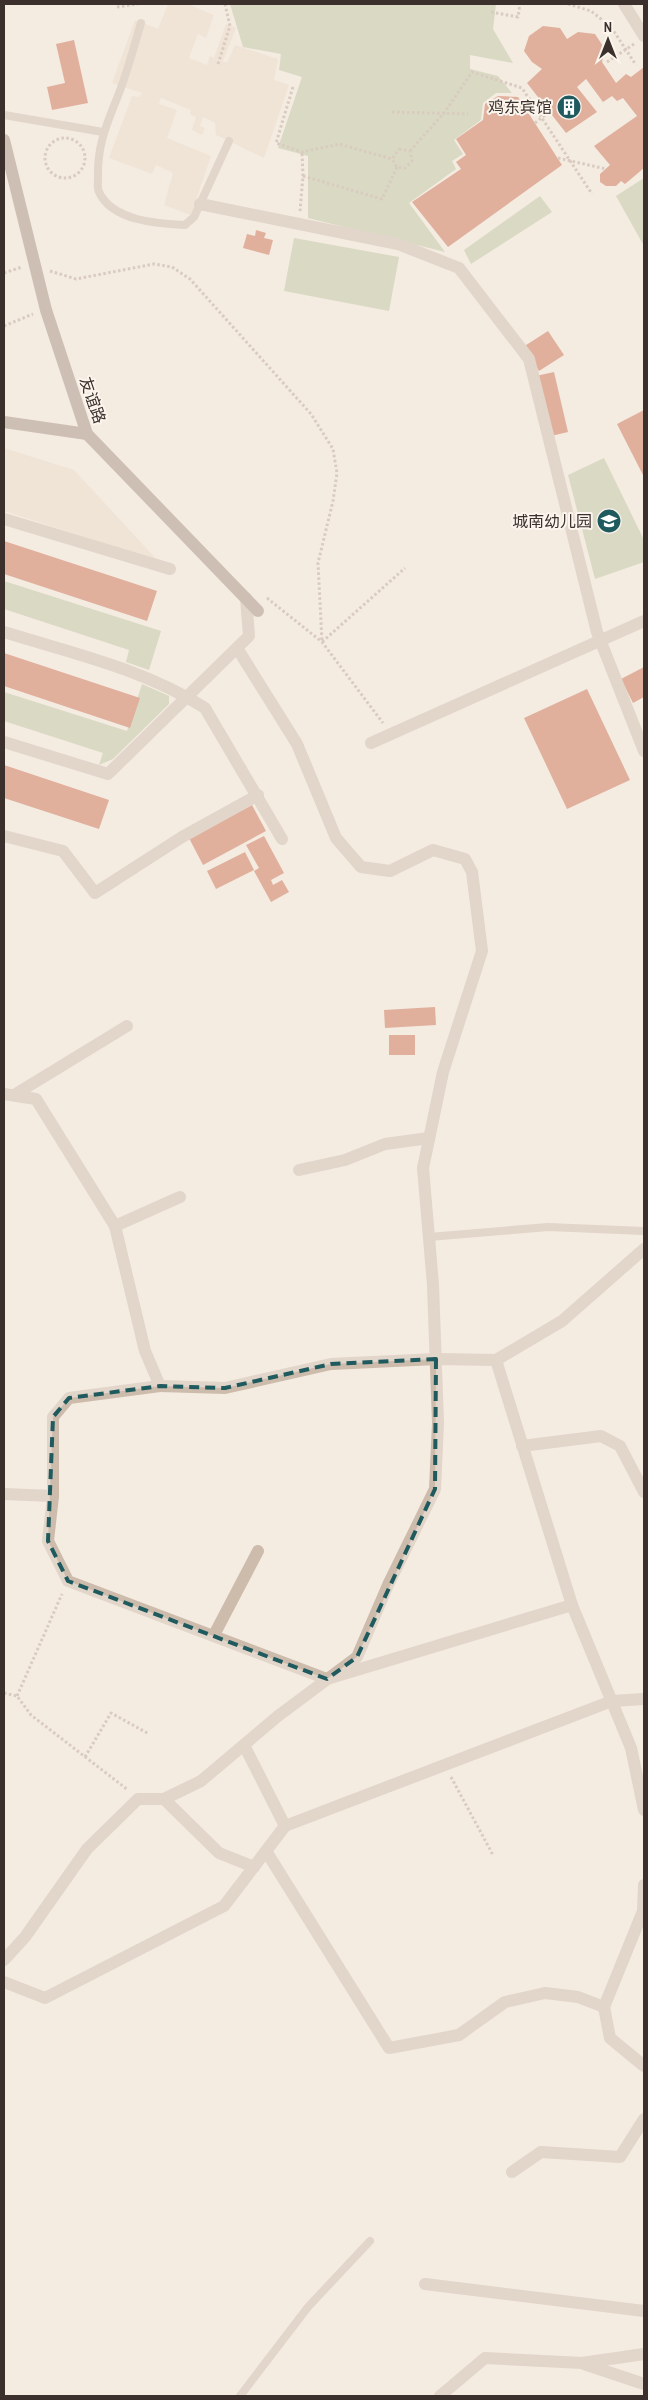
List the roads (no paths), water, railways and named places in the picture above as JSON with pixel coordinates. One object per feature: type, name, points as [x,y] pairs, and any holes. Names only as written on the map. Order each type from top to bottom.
[{"type":"street","points":[[624,4],[641,38]]},
{"type":"street","name":"友谊路","points":[[4,140],[46,310],[87,434],[258,611]]},
{"type":"street","points":[[200,204],[398,244],[459,268],[529,359],[600,641],[644,750]]},
{"type":"street","points":[[4,422],[87,434]]},
{"type":"street","points":[[4,519],[170,569]]},
{"type":"street","points":[[4,742],[108,774],[249,636],[242,594]]},
{"type":"street","points":[[371,743],[644,621]]},
{"type":"street","points":[[4,632],[147,676],[205,708],[258,795],[282,839]]},
{"type":"street","points":[[4,1960],[25,1937],[86,1848],[138,1799],[164,1799],[201,1781],[357,1656],[388,1586],[435,1489],[438,1422],[436,1359],[423,1168],[443,1072],[482,951],[472,872],[465,859],[434,850],[390,871],[361,867],[336,838],[297,744],[237,648]]},
{"type":"street","points":[[4,836],[63,850],[95,893],[182,837],[258,795]]},
{"type":"street","points":[[9,1094],[127,1026]]},
{"type":"street","points":[[9,1094],[36,1099],[115,1226],[145,1351],[160,1386]]},
{"type":"street","points":[[299,1170],[345,1160],[385,1144],[430,1138]]},
{"type":"street","points":[[115,1226],[180,1197]]},
{"type":"street","points":[[572,1605],[327,1679],[214,1634],[68,1581],[48,1541],[53,1496],[53,1417],[69,1398],[160,1386],[225,1388],[332,1364],[436,1359],[496,1360],[562,1321],[644,1249]]},
{"type":"street","points":[[496,1360],[572,1605],[631,1748],[644,1810]]},
{"type":"street","points":[[522,1446],[601,1436],[620,1446],[644,1492]]},
{"type":"street","points":[[4,1494],[53,1496]]},
{"type":"street","points":[[214,1634],[258,1550]]},
{"type":"street","points":[[4,1982],[45,1998],[224,1906],[285,1826],[612,1701],[644,1699]]},
{"type":"street","points":[[244,1745],[285,1826]]},
{"type":"street","points":[[164,1799],[219,1853],[254,1867]]},
{"type":"street","points":[[266,1851],[389,2048],[459,2035],[505,2002],[545,1993],[578,1997],[604,2007]]},
{"type":"street","points":[[644,1885],[643,1911],[604,2007],[610,2038],[644,2066]]},
{"type":"street","points":[[512,2172],[541,2152],[620,2158],[644,2119]]},
{"type":"street","points":[[425,2284],[644,2310]]},
{"type":"street","points":[[440,2396],[485,2358],[582,2363],[644,2354]]},
{"type":"street","points":[[582,2363],[644,2384]]},
{"type":"lane","points":[[142,22],[122,86],[103,132],[98,166],[98,191],[107,204],[117,211],[152,223],[185,225],[194,217],[228,141]]},
{"type":"lane","points":[[4,115],[103,132]]},
{"type":"lane","points":[[429,1237],[548,1228],[644,1231]]},
{"type":"lane","points":[[240,2396],[308,2307],[370,2242]]},
{"type":"place","name":"鸡东宾馆","points":[[569,107]]},
{"type":"place","name":"城南幼儿园","points":[[609,521]]}]
